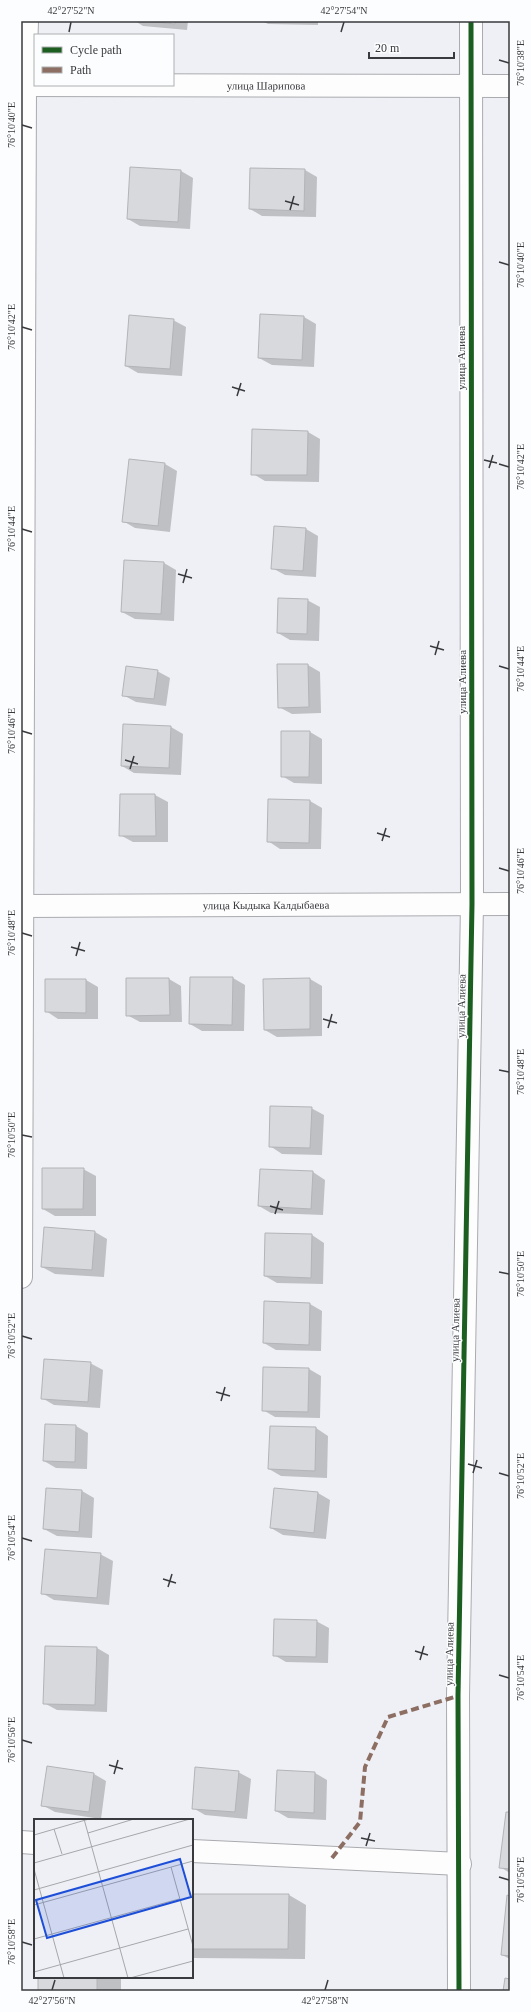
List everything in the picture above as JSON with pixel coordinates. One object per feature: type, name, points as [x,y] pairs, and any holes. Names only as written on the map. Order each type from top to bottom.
[{"type":"street","points":[[21,1278],[23,85],[27,21]]},
{"type":"street","name":"улица Алиева","points":[[459,1991],[460,1864],[458,1688],[472,904],[471,21]]},
{"type":"street","name":"улица Шарипова","points":[[23,85],[34,85]]},
{"type":"street","name":"улица Шарипова","points":[[174,85],[510,86]]},
{"type":"street","name":"улица Кыдыка Калдыбаева","points":[[22,906],[510,904]]},
{"type":"street","points":[[21,1842],[34,1843]]},
{"type":"street","points":[[193,1851],[460,1864]]},
{"type":"building","points":[[147,21],[175,21],[175,24]]},
{"type":"building","points":[[130,167],[181,170],[178,222],[127,219]]},
{"type":"building","points":[[250,168],[305,169],[304,211],[249,209]]},
{"type":"building","points":[[260,314],[304,316],[302,360],[258,358]]},
{"type":"building","points":[[129,315],[174,319],[170,369],[125,366]]},
{"type":"building","points":[[252,429],[308,431],[307,475],[251,475]]},
{"type":"building","points":[[129,459],[165,463],[158,526],[122,522]]},
{"type":"building","points":[[274,526],[306,528],[303,571],[271,569]]},
{"type":"building","points":[[124,560],[164,562],[161,614],[121,612]]},
{"type":"building","points":[[278,598],[308,599],[307,634],[277,633]]},
{"type":"building","points":[[277,664],[308,664],[309,707],[278,708]]},
{"type":"building","points":[[126,666],[158,670],[154,699],[122,696]]},
{"type":"building","points":[[123,724],[171,726],[169,768],[121,766]]},
{"type":"building","points":[[281,731],[310,731],[309,777],[281,777]]},
{"type":"building","points":[[120,794],[155,794],[156,836],[119,836]]},
{"type":"building","points":[[268,799],[310,800],[309,843],[267,842]]},
{"type":"building","points":[[190,977],[233,977],[232,1025],[189,1024]]},
{"type":"building","points":[[126,978],[169,978],[170,1015],[126,1016]]},
{"type":"building","points":[[310,978],[310,1029],[264,1030],[263,979]]},
{"type":"building","points":[[45,979],[86,979],[86,1013],[45,1012]]},
{"type":"building","points":[[270,1106],[312,1107],[310,1148],[269,1147]]},
{"type":"building","points":[[42,1168],[84,1168],[83,1209],[42,1209]]},
{"type":"building","points":[[260,1169],[313,1171],[311,1209],[258,1206]]},
{"type":"building","points":[[44,1227],[95,1231],[92,1270],[41,1267]]},
{"type":"building","points":[[265,1233],[312,1234],[311,1278],[264,1276]]},
{"type":"building","points":[[264,1301],[310,1303],[309,1345],[263,1343]]},
{"type":"building","points":[[44,1359],[91,1362],[88,1402],[41,1399]]},
{"type":"building","points":[[263,1367],[309,1368],[308,1412],[262,1411]]},
{"type":"building","points":[[45,1424],[76,1425],[75,1462],[43,1461]]},
{"type":"building","points":[[270,1426],[316,1427],[315,1471],[268,1469]]},
{"type":"building","points":[[46,1488],[82,1490],[79,1532],[43,1529]]},
{"type":"building","points":[[274,1488],[318,1492],[314,1533],[270,1528]]},
{"type":"building","points":[[45,1549],[101,1553],[97,1598],[41,1594]]},
{"type":"building","points":[[274,1619],[317,1620],[316,1657],[273,1656]]},
{"type":"building","points":[[45,1646],[97,1647],[95,1705],[43,1704]]},
{"type":"building","points":[[47,1766],[94,1773],[89,1812],[41,1806]]},
{"type":"building","points":[[195,1767],[239,1771],[235,1812],[192,1809]]},
{"type":"building","points":[[277,1770],[315,1772],[314,1813],[275,1811]]},
{"type":"building","points":[[506,1812],[510,1812],[510,1869],[499,1868]]},
{"type":"building","points":[[193,1894],[289,1894],[288,1949],[193,1949]]},
{"type":"building","points":[[507,1895],[510,1896],[510,1956],[501,1955]]},
{"type":"building","points":[[38,1978],[97,1978],[97,1991],[38,1991]]},
{"type":"building","points":[[505,1978],[510,1979],[510,1991],[503,1991]]},
{"type":"marked path","points":[[332,1858],[360,1822],[365,1767],[388,1717],[458,1696]]},
{"type":"cycle path","points":[[459,1991],[458,1696],[472,904],[471,21]]}]
